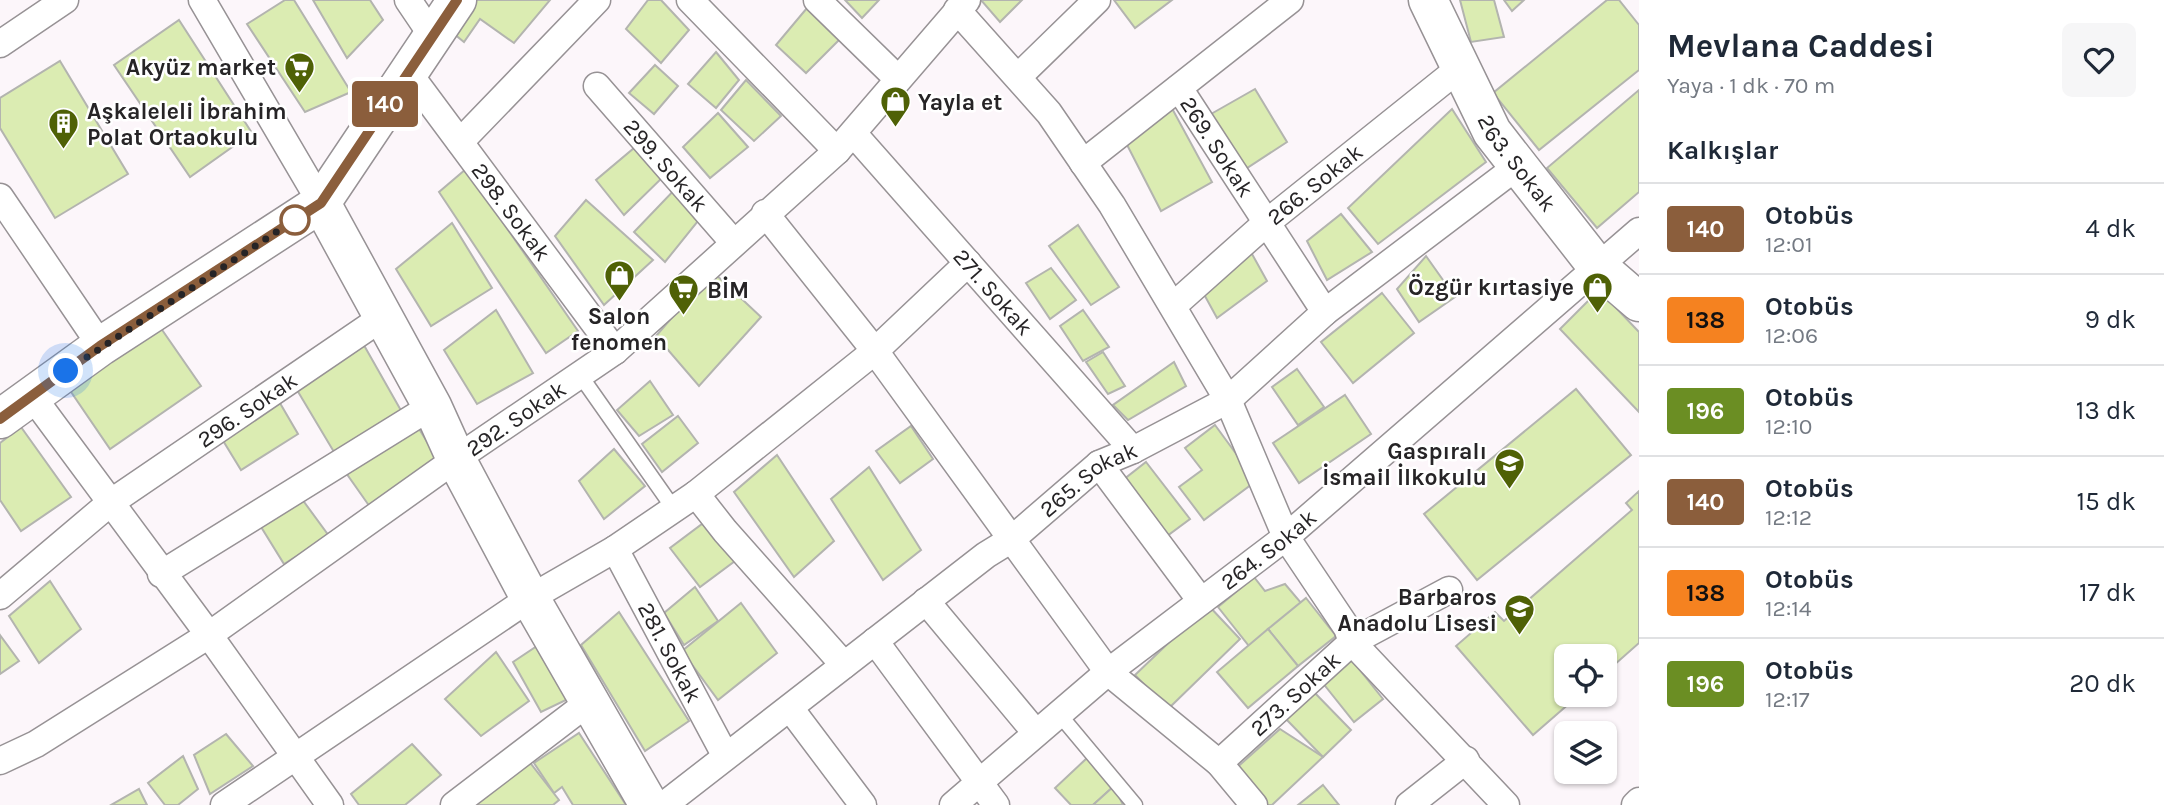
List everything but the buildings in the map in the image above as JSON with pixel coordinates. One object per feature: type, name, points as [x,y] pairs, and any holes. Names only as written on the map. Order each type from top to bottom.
[{"type":"street","points":[[0,44],[65,0]]},
{"type":"street","points":[[202,0],[321,203],[432,405],[456,458],[530,598],[649,805]]},
{"type":"street","points":[[408,0],[433,37]]},
{"type":"street","points":[[0,419],[100,346],[321,203],[457,0]]},
{"type":"street","points":[[460,142],[597,0]]},
{"type":"street","name":"271. Sokak","points":[[690,0],[845,142],[968,263],[1133,450]]},
{"type":"street","points":[[817,0],[898,79]]},
{"type":"street","points":[[1019,76],[1097,0]]},
{"type":"street","points":[[1083,163],[1290,0]]},
{"type":"street","name":"263. Sokak","points":[[1428,0],[1492,132],[1596,265],[1639,302]]},
{"type":"street","points":[[962,5],[1019,76],[1112,205],[1228,400],[1286,537],[1347,628],[1352,642],[1506,805]]},
{"type":"street","name":"292. Sokak","points":[[0,761],[36,744],[209,635],[456,458],[615,351],[845,142],[962,5]]},
{"type":"street","name":"266. Sokak","points":[[1173,306],[1265,224],[1461,66]]},
{"type":"street","name":"298. Sokak","points":[[407,71],[615,351]]},
{"type":"street","name":"299. Sokak","points":[[597,86],[734,243]]},
{"type":"street","name":"269. Sokak","points":[[1179,88],[1325,313]]},
{"type":"street","name":"265. Sokak","points":[[664,805],[986,555],[1012,539],[1099,464],[1133,450],[1228,400],[1325,313],[1519,165]]},
{"type":"street","points":[[0,197],[7,226],[100,346]]},
{"type":"street","points":[[765,213],[875,351],[1108,672],[1219,763],[1254,805]]},
{"type":"street","name":"264. Sokak","points":[[953,805],[1108,672],[1286,537],[1596,265],[1639,231]]},
{"type":"street","points":[[224,805],[530,598],[615,549],[696,494],[875,351],[968,263]]},
{"type":"street","name":"296. Sokak","points":[[0,596],[110,503],[383,317]]},
{"type":"street","points":[[32,396],[209,635],[330,805]]},
{"type":"street","points":[[162,574],[432,405]]},
{"type":"street","points":[[1099,464],[1201,601]]},
{"type":"street","points":[[696,494],[725,531],[844,665]]},
{"type":"street","name":"281. Sokak","points":[[615,549],[725,755]]},
{"type":"street","name":"273. Sokak","points":[[1219,763],[1352,642],[1449,590]]},
{"type":"street","points":[[926,601],[1036,733]]},
{"type":"street","points":[[875,641],[996,805]]},
{"type":"street","points":[[454,805],[589,702]]},
{"type":"street","points":[[790,708],[863,805]]},
{"type":"street","points":[[1409,805],[1466,760]]},
{"type":"street","points":[[1635,805],[1639,801]]},
{"type":"lane","points":[[580,375],[674,509]]},
{"type":"lane","points":[[1059,714],[1135,805]]},
{"type":"bus line","name":"140","points":[[0,419],[100,346],[321,203],[457,0]]},
{"type":"place","name":"Akyüz market","points":[[299,94]]},
{"type":"place","name":"Yayla et","points":[[895,129]]},
{"type":"place","name":"Aşkaleleli İbrahim Polat Ortaokulu","points":[[64,151]]},
{"type":"place","name":"Salon fenomen","points":[[619,302]]},
{"type":"place","name":"Özgür kırtasiye","points":[[1597,314]]},
{"type":"place","name":"BİM","points":[[684,317]]},
{"type":"place","name":"Gaspıralı İsmail İlkokulu","points":[[1510,491]]},
{"type":"place","name":"Barbaros Anadolu Lisesi","points":[[1520,637]]},
{"type":"route","points":[[66,371],[100,346],[299,217],[295,220]]}]
